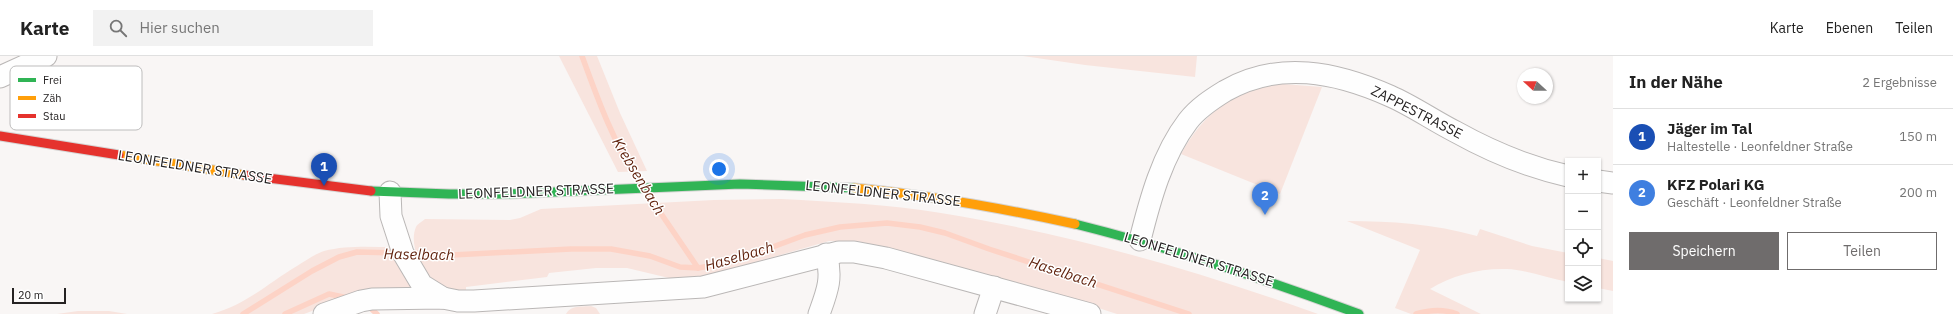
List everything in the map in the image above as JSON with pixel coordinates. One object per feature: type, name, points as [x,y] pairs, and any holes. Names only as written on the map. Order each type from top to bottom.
[{"type":"main road","name":"LEONFELDNER STRASSE","points":[[0,136],[285,180],[390,192],[497,194],[657,187],[776,184],[911,193],[1038,214],[1094,227],[1243,271],[1360,314]]},
{"type":"street","points":[[24,66],[46,56]]},
{"type":"street","points":[[0,77],[10,72]]},
{"type":"street","name":"ZAPPESTRASSE","points":[[1140,240],[1168,155],[1188,120],[1202,106],[1235,85],[1255,77],[1279,72],[1303,72],[1325,76],[1366,87],[1391,97],[1458,133],[1514,160],[1542,170],[1565,175]]},
{"type":"street","points":[[1601,181],[1613,183]]},
{"type":"street","points":[[390,192],[391,216],[397,239],[413,274],[422,285],[443,298]]},
{"type":"street","points":[[324,314],[356,302],[378,298],[443,298],[458,301],[474,301],[703,287],[826,254],[846,252],[867,254],[1090,314]]},
{"type":"street","points":[[819,314],[828,289],[830,267],[826,254]]},
{"type":"street","points":[[985,314],[994,288]]},
{"type":"shaded area","points":[[559,56],[597,56],[620,113],[647,171],[618,172]]},
{"type":"shaded area","points":[[1023,56],[1197,56],[1195,77],[1085,65]]},
{"type":"shaded area","points":[[1283,84],[1322,87],[1280,194],[1181,154],[1200,126],[1223,105],[1250,91]]},
{"type":"shaded area","points":[[781,199],[901,207],[1037,231],[1179,268],[1318,314],[1117,314],[1052,293],[901,251],[857,241],[829,241],[697,279],[669,278],[627,268],[596,268],[549,273],[547,277],[466,287],[466,294],[456,292],[433,281],[418,259],[414,242],[416,227],[425,219],[510,220],[520,218],[541,209],[714,200]]},
{"type":"shaded area","points":[[1347,221],[1412,224],[1477,236],[1480,229],[1532,246],[1565,252],[1565,281],[1530,272],[1507,269],[1467,273],[1457,276],[1430,289],[1481,314],[1411,314],[1395,308],[1420,250]]},
{"type":"shaded area","points":[[350,247],[394,247],[418,290],[341,300],[304,314],[212,314],[236,305],[307,260],[324,251]]},
{"type":"shaded area","points":[[1601,259],[1613,261],[1613,291],[1601,289]]},
{"type":"shaded area","points":[[591,306],[596,308],[600,314],[566,314],[574,308]]},
{"type":"shaded area","points":[[78,311],[109,311],[127,314],[57,314]]},
{"type":"waterway","name":"Krebsenbach","points":[[582,56],[614,137],[640,183]]},
{"type":"waterway","name":"Krebsenbach","points":[[647,193],[698,268]]},
{"type":"waterway","name":"Haselbach","points":[[409,253],[452,255],[571,249],[611,249],[650,256],[680,267],[698,268],[721,264],[805,235],[840,227],[887,223],[920,227],[945,233],[989,249],[1189,314]]},
{"type":"waterway","name":"Haselbach","points":[[243,314],[312,271],[339,257],[357,252],[399,253]]},
{"type":"waterway","points":[[285,314],[329,294],[348,298]]},
{"type":"waterway","points":[[367,305],[377,314]]},
{"type":"waterway","name":"Haselbach","points":[[1416,314],[1436,311],[1447,311],[1457,314]]},
{"type":"traffic: fast","points":[[371,191],[449,194],[506,194],[740,184],[854,188]]},
{"type":"traffic: fast","points":[[1075,224],[1147,243],[1218,265],[1359,314]]},
{"type":"traffic: slow","points":[[119,155],[244,175]]},
{"type":"traffic: slow","points":[[854,188],[910,194],[1075,224]]},
{"type":"traffic: jam","points":[[0,136],[119,155]]},
{"type":"traffic: jam","points":[[244,175],[371,191]]},
{"type":"place","name":"Jäger im Tal","points":[[324,186]]},
{"type":"place","name":"KFZ Polari KG","points":[[1265,215]]}]
